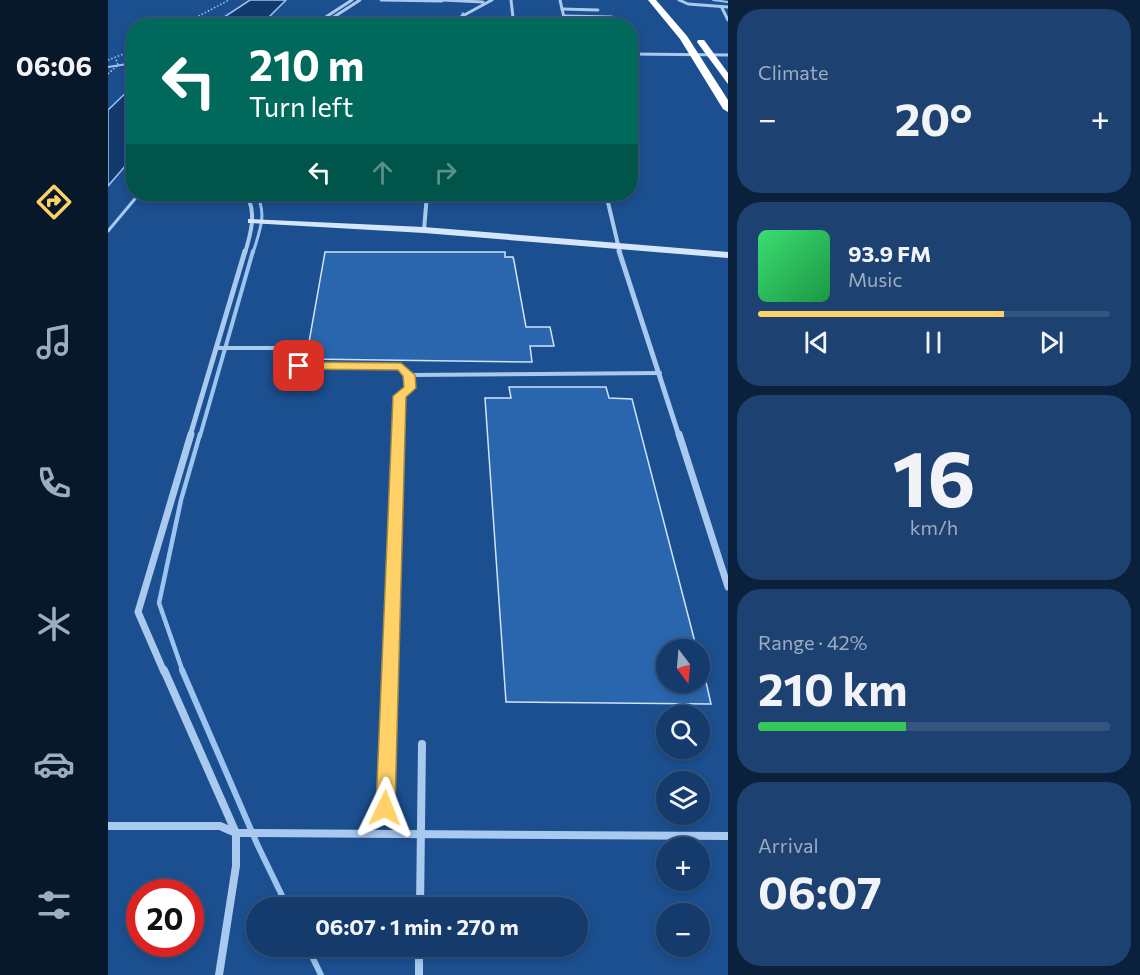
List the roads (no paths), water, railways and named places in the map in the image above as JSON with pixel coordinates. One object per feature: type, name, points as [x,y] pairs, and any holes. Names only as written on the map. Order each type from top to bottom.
[{"type":"highway","points":[[652,0],[668,16],[728,109]]},
{"type":"highway","points":[[665,0],[677,4]]},
{"type":"highway","points":[[694,32],[728,81]]},
{"type":"street","points":[[324,18],[352,0]]},
{"type":"street","points":[[333,18],[360,0]]},
{"type":"street","points":[[381,0],[487,2]]},
{"type":"street","points":[[457,18],[492,0]]},
{"type":"street","points":[[512,0],[513,18]]},
{"type":"street","points":[[560,0],[564,16],[612,17]]},
{"type":"street","points":[[677,4],[728,7]]},
{"type":"street","points":[[722,8],[728,20]]},
{"type":"street","points":[[562,9],[598,10]]},
{"type":"street","points":[[463,14],[463,18]]},
{"type":"street","points":[[638,54],[728,55]]},
{"type":"street","points":[[219,975],[236,866],[237,833],[138,612],[219,348],[250,236],[253,206],[250,201]]},
{"type":"street","points":[[424,230],[426,201]]},
{"type":"street","points":[[608,201],[618,247],[728,586]]},
{"type":"street","points":[[252,221],[424,230],[728,255]]},
{"type":"street","points":[[420,897],[422,744]]},
{"type":"street","points":[[108,826],[220,826],[237,833],[728,836]]},
{"type":"street","points":[[419,957],[419,975]]},
{"type":"lane","points":[[108,231],[133,201]]},
{"type":"lane","points":[[219,348],[302,348],[299,366],[401,366],[409,375],[410,388],[399,396],[385,808]]},
{"type":"lane","points":[[409,375],[660,373]]},
{"type":"water","points":[[250,0],[286,0],[268,18],[223,18]]},
{"type":"water","points":[[126,93],[126,165],[108,186],[108,110]]},
{"type":"waterway","points":[[713,0],[728,2]]},
{"type":"waterway","points":[[108,67],[126,64]]},
{"type":"waterway","points":[[253,253],[262,216],[260,201]]},
{"type":"waterway","points":[[200,436],[253,251]]},
{"type":"waterway","points":[[183,672],[159,603],[181,500],[200,434]]},
{"type":"waterway","points":[[182,670],[258,846],[283,897]]},
{"type":"waterway","points":[[312,957],[321,975]]}]
